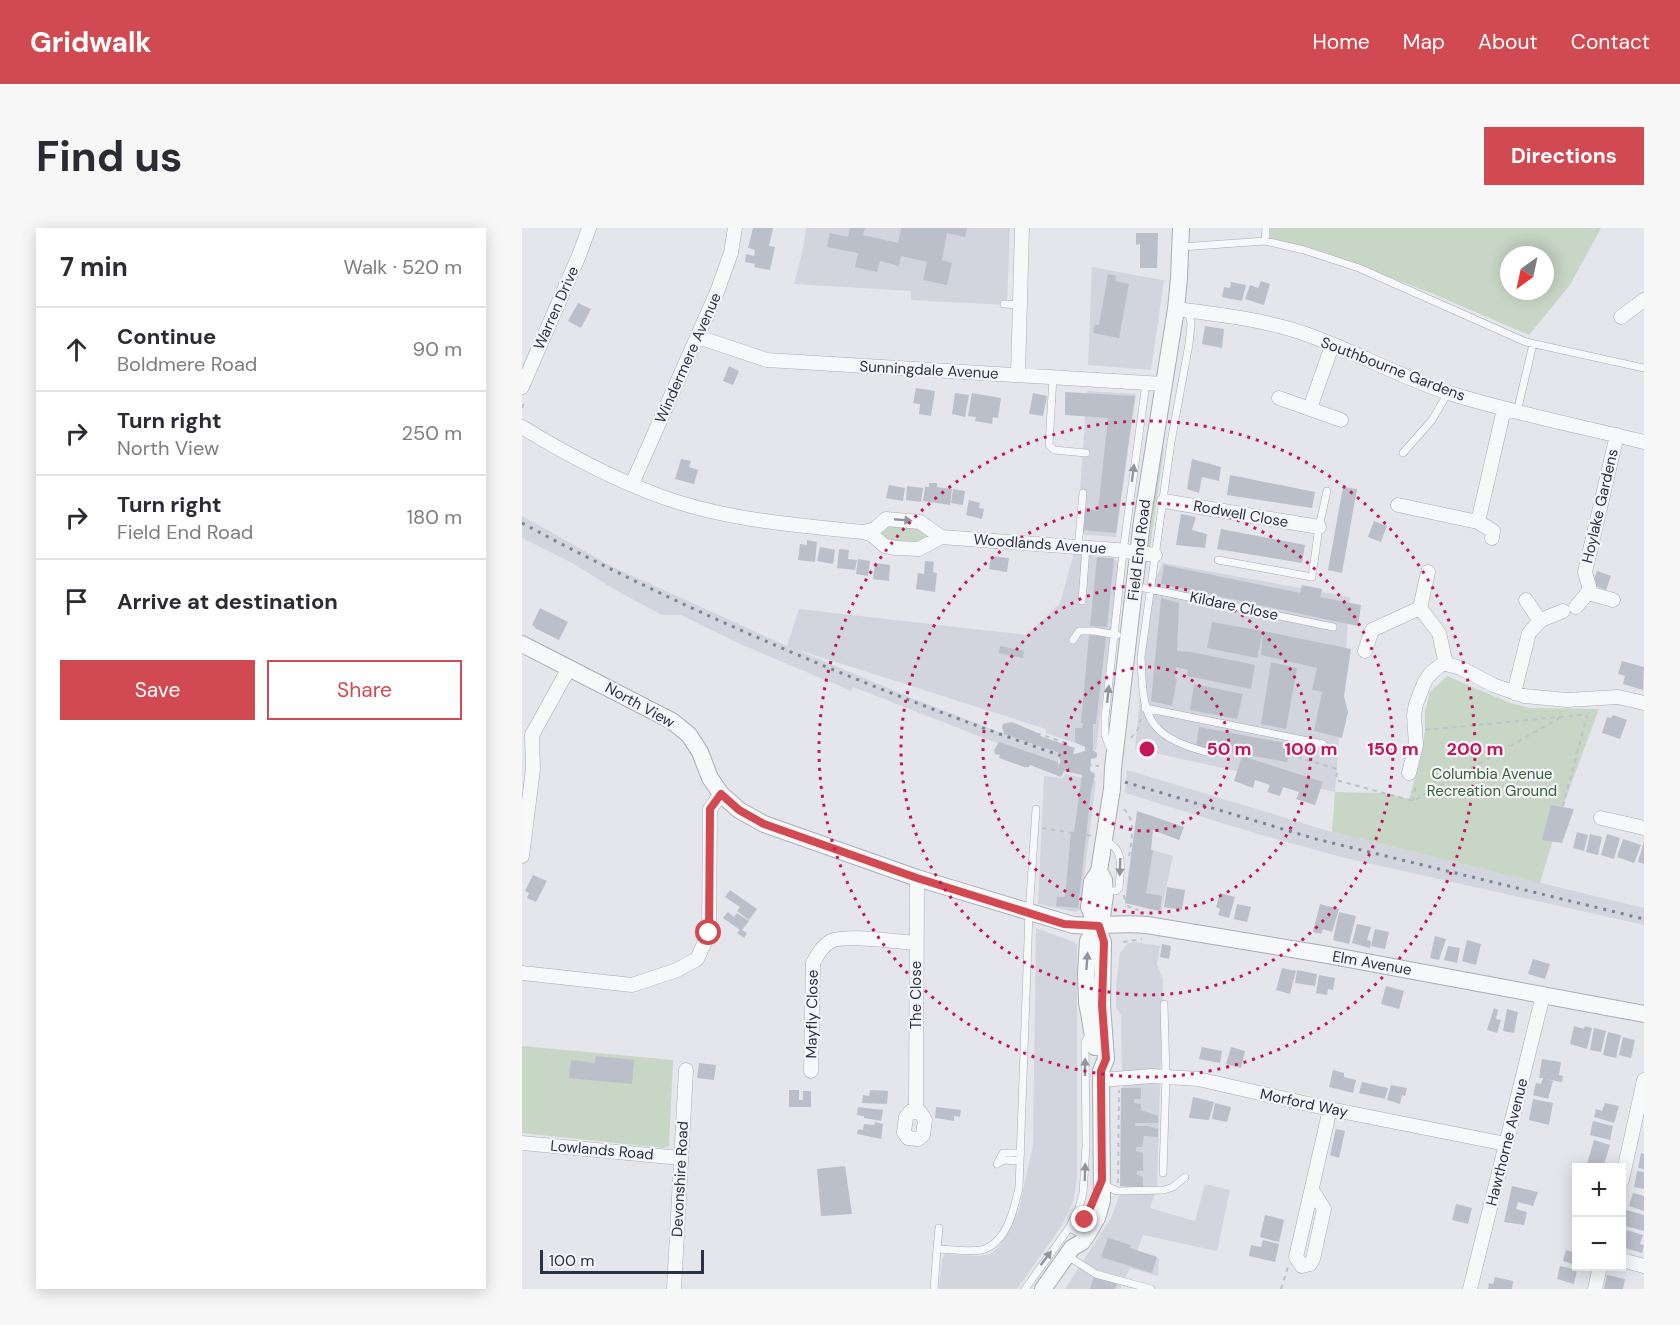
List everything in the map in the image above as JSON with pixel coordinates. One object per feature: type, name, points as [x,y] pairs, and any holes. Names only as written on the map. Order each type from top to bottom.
[{"type":"street","name":"Warren Drive","points":[[522,387],[580,253],[588,228]]},
{"type":"street","name":"Windermere Avenue","points":[[632,484],[699,337],[731,253],[735,228]]},
{"type":"street","points":[[1018,375],[1022,228]]},
{"type":"street","name":"Field End Road","points":[[1101,1075],[1097,1065],[1086,994],[1088,941],[1099,926],[1106,891],[1104,880],[1099,872],[1098,838],[1112,789],[1109,767],[1121,746],[1124,673],[1129,634],[1142,587],[1139,553],[1163,440],[1163,384],[1182,310],[1180,228]]},
{"type":"street","points":[[1621,316],[1644,300]]},
{"type":"street","name":"Southbourne Gardens","points":[[1182,310],[1259,322],[1297,331],[1448,393],[1644,442]]},
{"type":"street","name":"Sunningdale Avenue","points":[[699,337],[767,360],[1163,384]]},
{"type":"street","points":[[1310,408],[1332,346]]},
{"type":"street","points":[[1279,398],[1341,420]]},
{"type":"street","points":[[1478,522],[1511,410]]},
{"type":"street","name":"Woodlands Avenue","points":[[522,427],[587,465],[658,496],[725,514],[767,522],[864,532],[872,535],[885,546],[902,549],[919,549],[941,537]]},
{"type":"street","name":"Hoylake Gardens","points":[[1588,593],[1590,590],[1585,572],[1617,435]]},
{"type":"street","name":"Rodwell Close","points":[[1164,501],[1319,527]]},
{"type":"street","points":[[1398,506],[1478,522],[1493,531],[1492,538]]},
{"type":"street","name":"Woodlands Avenue","points":[[864,532],[874,529],[886,519],[895,519],[920,522],[941,537],[1139,553]]},
{"type":"street","points":[[1428,572],[1420,608],[1438,633],[1446,664]]},
{"type":"street","points":[[1514,693],[1529,633],[1540,621],[1569,609],[1588,593],[1613,600]]},
{"type":"street","points":[[1526,600],[1540,621]]},
{"type":"street","points":[[1365,651],[1372,630],[1420,608]]},
{"type":"street","name":"North View","points":[[522,644],[672,721],[689,735],[700,752],[710,778],[721,794],[739,810],[764,824],[917,878],[1029,913],[1073,926],[1099,926]]},
{"type":"street","points":[[1413,776],[1416,704],[1425,681],[1431,673],[1446,664],[1461,668],[1514,693],[1551,700],[1618,697],[1644,703]]},
{"type":"street","points":[[522,856],[533,769],[532,735],[569,668]]},
{"type":"street","points":[[522,973],[632,985],[677,970],[697,959],[709,933],[710,809],[721,794]]},
{"type":"street","points":[[1601,818],[1644,828]]},
{"type":"street","name":"Field End Road","points":[[1042,1289],[1069,1251],[1082,1242],[1097,1218],[1102,1201],[1093,1106],[1106,1059],[1102,1005],[1104,942],[1089,907],[1092,882],[1099,872]]},
{"type":"street","name":"The Close","points":[[916,1112],[917,878]]},
{"type":"street","name":"Elm Avenue","points":[[1099,926],[1125,922],[1147,925],[1644,1014]]},
{"type":"street","name":"Mayfly Close","points":[[811,1071],[813,963],[819,952],[831,941],[845,938],[916,943]]},
{"type":"street","name":"Hawthorne Avenue","points":[[1470,1289],[1543,995]]},
{"type":"street","name":"Devonshire Road","points":[[674,1289],[686,1070]]},
{"type":"street","name":"Morford Way","points":[[1101,1075],[1198,1079],[1330,1109],[1506,1144]]},
{"type":"street","points":[[1626,1170],[1638,1139],[1644,1080]]},
{"type":"street","points":[[1298,1263],[1296,1257],[1330,1109]]},
{"type":"street","name":"Lowlands Road","points":[[522,1143],[681,1158]]},
{"type":"street","name":"Field End Road","points":[[1069,1251],[1074,1230],[1102,1184]]},
{"type":"street","points":[[1626,1261],[1644,1266]]},
{"type":"street","points":[[1595,1289],[1599,1271]]},
{"type":"lane","points":[[1265,241],[1266,228]]},
{"type":"lane","points":[[1181,247],[1265,241],[1304,250],[1359,268],[1533,344],[1644,368]]},
{"type":"lane","points":[[1004,304],[1020,304]]},
{"type":"lane","points":[[1139,553],[1164,501],[1163,440],[1191,325],[1182,310]]},
{"type":"lane","points":[[1511,410],[1533,344]]},
{"type":"lane","points":[[1053,376],[1049,445],[1054,450],[1086,453]]},
{"type":"lane","points":[[1121,746],[1109,746],[1105,735],[1129,634],[1139,553],[1146,383]]},
{"type":"lane","points":[[1403,453],[1432,420],[1448,393]]},
{"type":"lane","points":[[1218,560],[1312,577],[1327,491]]},
{"type":"lane","points":[[1082,601],[1083,493]]},
{"type":"lane","name":"Kildare Close","points":[[1142,587],[1333,627]]},
{"type":"lane","points":[[1073,640],[1079,631],[1129,634]]},
{"type":"lane","points":[[1129,634],[1141,657],[1147,711],[1151,721],[1165,736],[1181,745],[1206,752]]},
{"type":"lane","points":[[1124,673],[1142,670]]},
{"type":"lane","points":[[1147,711],[1323,744]]},
{"type":"lane","points":[[937,1249],[984,1249],[996,1241],[1006,1229],[1014,1210],[1019,1188],[1029,913],[1036,809]]},
{"type":"lane","points":[[1098,838],[1112,843],[1120,853],[1121,859],[1119,888],[1116,891],[1106,891]]},
{"type":"lane","points":[[1163,1173],[1166,1077],[1164,1004]]},
{"type":"lane","points":[[1025,1289],[1074,1230],[1084,1183],[1093,1106],[1085,1043],[1092,1029]]},
{"type":"lane","points":[[1020,1161],[1004,1160],[997,1164],[1003,1153],[1021,1153]]},
{"type":"lane","points":[[1102,1184],[1117,1191],[1164,1190],[1173,1187],[1185,1177]]},
{"type":"lane","points":[[934,1289],[939,1228]]},
{"type":"lane","points":[[1069,1251],[1096,1274],[1151,1289]]},
{"type":"path","points":[[1424,739],[1425,730],[1580,715],[1590,703],[1563,806]]},
{"type":"path","points":[[1121,746],[1138,729],[1142,714],[1147,711]]},
{"type":"path","points":[[1291,744],[1290,755],[1336,769],[1336,780],[1413,801],[1563,717]]},
{"type":"path","points":[[1035,745],[1039,734],[1066,743],[1063,750]]},
{"type":"path","points":[[1033,755],[1032,759],[1057,768],[1062,754]]},
{"type":"path","points":[[1060,758],[1076,764],[1109,767]]},
{"type":"path","points":[[1413,776],[1413,801]]},
{"type":"path","points":[[1122,807],[1127,812],[1133,827],[1128,867]]},
{"type":"path","points":[[1036,827],[1098,838]]},
{"type":"path","points":[[1125,887],[1126,906]]},
{"type":"path","points":[[1281,1289],[1286,1268],[1298,1263]]},
{"type":"shaded area","points":[[806,228],[1010,228],[1007,305],[911,300],[911,291],[794,284]]},
{"type":"shaded area","points":[[1092,267],[1194,286],[1164,281],[1151,370],[1088,365]]},
{"type":"shaded area","points":[[1087,391],[1136,394],[1116,537],[1077,534]]},
{"type":"shaded area","points":[[522,516],[613,567],[787,646],[799,609],[1027,635],[1060,603],[1074,553],[1120,561],[1096,750],[1046,733],[1046,729],[795,649],[912,698],[1061,754],[1058,762],[989,740],[853,687],[851,691],[738,643],[681,615],[662,615],[572,563],[522,538]]},
{"type":"shaded area","points":[[1163,563],[1350,597],[1335,792],[1135,749],[1150,589]]},
{"type":"shaded area","points":[[1127,770],[1332,832],[1644,908],[1644,925],[1341,857],[1258,834],[1125,793]]},
{"type":"shaded area","points":[[1065,774],[1096,781],[1080,909],[1076,912],[1038,904],[1044,776],[1063,778]]},
{"type":"shaded area","points":[[1132,844],[1173,856],[1161,912],[1125,903]]},
{"type":"shaded area","points":[[1036,928],[1077,945],[1077,1177],[1074,1199],[1062,1225],[1017,1289],[939,1289],[942,1259],[945,1254],[978,1256],[990,1254],[999,1247],[1019,1209],[1033,1145]]},
{"type":"shaded area","points":[[1133,942],[1160,946],[1157,964],[1163,979],[1157,1187],[1150,1208],[1195,1221],[1205,1184],[1230,1190],[1217,1251],[1143,1235],[1136,1254],[1159,1259],[1158,1276],[1130,1268],[1120,1289],[1065,1289],[1111,1218],[1124,1183],[1121,1015],[1116,1007],[1116,984],[1120,953],[1127,944]]},
{"type":"green space","points":[[1270,228],[1601,228],[1570,285],[1529,335],[1431,293],[1324,252],[1270,238]]},
{"type":"green space","points":[[1160,446],[1164,448],[1150,547],[1147,546]]},
{"type":"green space","points":[[886,522],[917,525],[928,534],[928,539],[922,544],[886,543],[879,534]]},
{"type":"green space","name":"Columbia Avenue Recreation Ground","points":[[1447,676],[1510,703],[1530,708],[1599,709],[1563,806],[1540,883],[1332,832],[1335,792],[1382,793],[1409,799],[1421,755],[1425,711],[1430,692]]},
{"type":"green space","points":[[522,1046],[673,1060],[669,1146],[664,1148],[522,1133]]},
{"type":"building","points":[[753,228],[773,228],[769,246],[775,247],[770,270],[754,267],[755,264],[745,262],[746,254],[754,256],[755,250],[748,248]]},
{"type":"building","points":[[850,228],[865,228],[863,235],[898,243],[901,228],[967,228],[965,237],[947,233],[942,260],[952,263],[947,285],[923,280],[927,262],[901,256],[899,266],[880,261],[877,272],[855,267],[858,253],[827,247],[830,233],[848,237]]},
{"type":"building","points":[[1136,233],[1158,233],[1157,268],[1140,268],[1140,244],[1136,245]]},
{"type":"building","points":[[1108,274],[1116,276],[1115,281],[1129,284],[1119,338],[1093,333],[1095,324],[1099,325]]},
{"type":"building","points":[[1261,281],[1270,284],[1264,305],[1245,299],[1250,285],[1258,288]]},
{"type":"building","points":[[1231,282],[1246,285],[1242,301],[1222,297],[1224,287],[1230,288]]},
{"type":"building","points":[[578,303],[591,309],[581,328],[568,321]]},
{"type":"building","points":[[1205,326],[1224,329],[1222,348],[1202,344]]},
{"type":"building","points":[[729,366],[739,371],[733,385],[723,381]]},
{"type":"building","points":[[916,388],[935,391],[931,416],[919,414],[920,404],[913,403]]},
{"type":"building","points":[[1065,392],[1135,396],[1116,533],[1084,530],[1085,508],[1098,511],[1108,418],[1065,415]]},
{"type":"building","points":[[955,393],[969,395],[965,417],[952,414]]},
{"type":"building","points":[[972,393],[1001,398],[998,418],[993,417],[992,424],[975,421],[976,417],[968,416]]},
{"type":"building","points":[[1033,393],[1047,396],[1043,416],[1029,414]]},
{"type":"building","points":[[681,459],[691,461],[689,467],[698,470],[694,484],[675,479]]},
{"type":"building","points":[[1192,459],[1221,467],[1219,481],[1202,477],[1199,493],[1187,489]]},
{"type":"building","points":[[1230,475],[1315,492],[1312,508],[1227,495]]},
{"type":"building","points":[[929,483],[937,483],[937,487],[952,489],[950,505],[923,501],[925,487],[929,487]]},
{"type":"building","points":[[889,485],[905,488],[903,501],[886,498]]},
{"type":"building","points":[[907,486],[923,488],[921,502],[906,500]]},
{"type":"building","points":[[1343,487],[1357,489],[1342,573],[1328,570]]},
{"type":"building","points":[[953,489],[965,491],[963,505],[951,503]]},
{"type":"building","points":[[969,500],[980,503],[979,508],[984,509],[982,519],[966,515]]},
{"type":"building","points":[[1181,514],[1196,517],[1192,530],[1207,534],[1205,548],[1176,545]]},
{"type":"building","points":[[1374,521],[1387,526],[1381,542],[1368,537]]},
{"type":"building","points":[[1221,529],[1305,545],[1302,563],[1217,549]]},
{"type":"building","points":[[807,540],[817,542],[815,562],[798,560],[800,544],[807,545]]},
{"type":"building","points":[[820,547],[835,550],[833,564],[817,561]]},
{"type":"building","points":[[839,549],[849,550],[848,559],[857,560],[855,570],[837,568]]},
{"type":"building","points":[[991,556],[1009,558],[1007,572],[989,569]]},
{"type":"building","points":[[1097,557],[1114,558],[1107,627],[1090,626]]},
{"type":"building","points":[[858,559],[870,561],[868,576],[856,574]]},
{"type":"building","points":[[925,561],[934,562],[933,572],[937,573],[935,592],[916,589],[918,573],[924,574]]},
{"type":"building","points":[[875,563],[890,565],[889,581],[873,579]]},
{"type":"building","points":[[1164,565],[1300,593],[1302,585],[1322,589],[1320,597],[1361,605],[1358,626],[1161,584]]},
{"type":"building","points":[[1597,571],[1611,576],[1606,590],[1592,585]]},
{"type":"building","points":[[1161,598],[1179,603],[1177,651],[1255,665],[1251,689],[1187,676],[1188,670],[1176,667],[1175,678],[1177,679],[1172,706],[1151,701]]},
{"type":"building","points":[[540,608],[568,622],[559,640],[532,625]]},
{"type":"building","points":[[1212,622],[1263,631],[1257,658],[1207,648]]},
{"type":"building","points":[[1263,631],[1351,649],[1344,696],[1348,712],[1342,738],[1314,731],[1322,692],[1312,690],[1317,668],[1261,655]]},
{"type":"building","points":[[1089,635],[1106,637],[1096,724],[1093,724],[1093,750],[1097,756],[1091,759],[1090,771],[1095,776],[1091,791],[1078,908],[1056,906],[1057,897],[1065,897],[1071,832],[1074,832],[1082,775],[1064,771],[1061,777],[1030,765],[1024,767],[999,758],[1000,755],[995,754],[994,750],[999,742],[1058,762],[1058,769],[1062,754],[1004,734],[1003,724],[1012,722],[1040,736],[1075,748],[1073,753],[1075,754],[1085,751],[1085,747],[1075,742],[1075,728],[1082,728],[1083,723],[1081,723]]},
{"type":"building","points":[[1000,646],[1024,651],[1023,658],[999,653]]},
{"type":"building","points":[[1622,661],[1644,667],[1643,690],[1623,684],[1625,676],[1618,674]]},
{"type":"building","points":[[1271,662],[1297,668],[1286,729],[1261,724]]},
{"type":"building","points":[[1194,684],[1243,694],[1237,719],[1190,710]]},
{"type":"building","points":[[1613,715],[1627,720],[1620,739],[1602,733],[1607,717],[1611,718]]},
{"type":"building","points":[[1199,727],[1291,744],[1287,762],[1196,746]]},
{"type":"building","points":[[1242,756],[1323,782],[1315,805],[1296,799],[1299,792],[1283,787],[1280,796],[1267,792],[1270,785],[1255,780],[1253,788],[1234,781]]},
{"type":"building","points":[[1551,805],[1574,809],[1562,843],[1542,840]]},
{"type":"building","points":[[1137,811],[1184,827],[1179,840],[1153,830],[1151,850],[1153,850],[1146,893],[1162,896],[1160,911],[1125,903]]},
{"type":"building","points":[[1577,832],[1588,835],[1584,851],[1573,848]]},
{"type":"building","points":[[1590,834],[1602,837],[1598,855],[1586,852]]},
{"type":"building","points":[[1607,834],[1620,838],[1614,859],[1601,855]]},
{"type":"building","points":[[1623,839],[1641,845],[1634,863],[1617,857]]},
{"type":"building","points":[[1644,841],[1644,864],[1638,862]]},
{"type":"building","points":[[533,875],[547,881],[536,902],[527,898],[529,893],[525,891]]},
{"type":"building","points":[[1167,887],[1185,890],[1182,910],[1164,907]]},
{"type":"building","points":[[730,890],[757,909],[749,920],[737,911],[740,907],[725,897]]},
{"type":"building","points":[[1220,893],[1235,897],[1229,918],[1218,915],[1220,909],[1216,907]]},
{"type":"building","points":[[1237,904],[1251,907],[1247,922],[1234,919]]},
{"type":"building","points":[[1320,904],[1339,909],[1332,932],[1323,929],[1321,934],[1313,932]]},
{"type":"building","points":[[728,912],[734,917],[737,913],[749,921],[742,930],[747,933],[744,938],[737,933],[740,930],[723,918]]},
{"type":"building","points":[[1339,912],[1356,916],[1349,944],[1333,940]]},
{"type":"building","points":[[1357,924],[1371,927],[1367,940],[1371,941],[1370,948],[1352,943]]},
{"type":"building","points":[[1375,929],[1389,932],[1385,949],[1371,946]]},
{"type":"building","points":[[1435,936],[1446,939],[1439,960],[1430,958]]},
{"type":"building","points":[[1467,940],[1481,944],[1476,965],[1462,961]]},
{"type":"building","points":[[1162,944],[1171,946],[1169,959],[1160,957]]},
{"type":"building","points":[[1448,946],[1460,948],[1457,963],[1444,960]]},
{"type":"building","points":[[1533,959],[1550,964],[1545,979],[1528,974]]},
{"type":"building","points":[[1282,968],[1296,971],[1290,994],[1276,990]]},
{"type":"building","points":[[1297,970],[1317,974],[1315,986],[1295,983]]},
{"type":"building","points":[[1319,975],[1335,978],[1333,990],[1328,989],[1327,995],[1316,993]]},
{"type":"building","points":[[1386,986],[1404,991],[1399,1009],[1381,1004]]},
{"type":"building","points":[[1494,1008],[1498,1010],[1496,1019],[1501,1020],[1497,1033],[1487,1030]]},
{"type":"building","points":[[1507,1009],[1518,1012],[1514,1033],[1503,1031]]},
{"type":"building","points":[[1574,1026],[1584,1029],[1585,1026],[1592,1028],[1587,1049],[1570,1044]]},
{"type":"building","points":[[1594,1028],[1606,1031],[1601,1052],[1590,1050]]},
{"type":"building","points":[[1608,1032],[1621,1035],[1616,1058],[1603,1055]]},
{"type":"building","points":[[1623,1037],[1635,1040],[1631,1058],[1619,1055]]},
{"type":"building","points":[[1202,1047],[1222,1051],[1220,1063],[1199,1059]]},
{"type":"building","points":[[1231,1047],[1245,1051],[1241,1068],[1226,1064]]},
{"type":"building","points":[[596,1056],[634,1060],[632,1084],[569,1078],[571,1060],[595,1063]]},
{"type":"building","points":[[1542,1059],[1561,1062],[1559,1075],[1563,1076],[1562,1082],[1546,1079],[1553,1081],[1548,1099],[1533,1095],[1536,1083],[1541,1084],[1543,1078],[1539,1078]]},
{"type":"building","points":[[699,1063],[716,1065],[714,1080],[697,1078]]},
{"type":"building","points":[[1333,1070],[1344,1073],[1344,1077],[1356,1080],[1353,1093],[1329,1087]]},
{"type":"building","points":[[1362,1082],[1388,1088],[1385,1099],[1359,1093]]},
{"type":"building","points":[[1391,1085],[1407,1088],[1400,1104],[1387,1100]]},
{"type":"building","points":[[1121,1088],[1141,1088],[1141,1099],[1134,1099],[1134,1103],[1141,1104],[1141,1110],[1158,1116],[1158,1123],[1135,1123],[1135,1126],[1158,1129],[1158,1137],[1144,1136],[1142,1147],[1136,1147],[1136,1151],[1143,1153],[1143,1171],[1138,1171],[1136,1174],[1143,1177],[1143,1187],[1120,1186]]},
{"type":"building","points":[[789,1090],[799,1090],[799,1100],[803,1100],[803,1091],[811,1091],[811,1107],[789,1107]]},
{"type":"building","points":[[870,1090],[888,1091],[887,1104],[862,1103],[863,1095],[869,1096]]},
{"type":"building","points":[[1193,1097],[1214,1102],[1209,1120],[1189,1118]]},
{"type":"building","points":[[1533,1099],[1553,1103],[1549,1125],[1529,1120]]},
{"type":"building","points":[[1215,1103],[1231,1107],[1227,1122],[1212,1119]]},
{"type":"building","points":[[1605,1103],[1619,1106],[1614,1123],[1594,1117],[1596,1109],[1602,1111]]},
{"type":"building","points":[[858,1107],[883,1110],[881,1121],[857,1115]]},
{"type":"building","points":[[936,1107],[961,1110],[960,1117],[954,1116],[954,1121],[935,1118]]},
{"type":"building","points":[[1593,1121],[1613,1126],[1610,1140],[1590,1135]]},
{"type":"building","points":[[875,1122],[883,1124],[881,1139],[857,1134],[858,1129],[863,1130],[864,1124],[874,1125]]},
{"type":"building","points":[[1336,1129],[1345,1131],[1339,1158],[1330,1155]]},
{"type":"building","points":[[1594,1140],[1610,1145],[1604,1163],[1587,1163]]},
{"type":"building","points":[[1641,1153],[1644,1154],[1644,1169],[1638,1168]]},
{"type":"building","points":[[845,1166],[852,1214],[821,1216],[817,1169]]},
{"type":"building","points":[[1637,1171],[1644,1172],[1644,1189],[1634,1187]]},
{"type":"building","points":[[1512,1186],[1538,1192],[1533,1206],[1518,1202],[1516,1209],[1527,1212],[1524,1225],[1504,1222]]},
{"type":"building","points":[[1633,1193],[1644,1196],[1644,1211],[1629,1206]]},
{"type":"building","points":[[1456,1204],[1472,1208],[1468,1224],[1452,1220]]},
{"type":"building","points":[[1626,1210],[1644,1215],[1644,1231],[1626,1226]]},
{"type":"building","points":[[1265,1215],[1284,1220],[1279,1242],[1260,1237]]},
{"type":"building","points":[[1627,1230],[1643,1235],[1640,1244],[1644,1245],[1642,1253],[1626,1248]]},
{"type":"building","points":[[1108,1238],[1157,1257],[1152,1273],[1101,1257]]},
{"type":"building","points":[[1263,1240],[1279,1244],[1275,1262],[1249,1256],[1251,1245],[1261,1247]]},
{"type":"building","points":[[1566,1250],[1572,1252],[1572,1264],[1563,1261]]},
{"type":"building","points":[[1560,1266],[1577,1271],[1574,1284],[1557,1279]]},
{"type":"building","points":[[1607,1275],[1625,1279],[1623,1289],[1604,1289]]},
{"type":"building","points":[[1094,1276],[1117,1284],[1115,1289],[1090,1289]]},
{"type":"building","points":[[1495,1277],[1513,1281],[1512,1289],[1488,1289],[1489,1283],[1493,1284]]},
{"type":"railway","points":[[522,523],[653,590],[787,650],[924,706],[1062,756]]},
{"type":"railway","points":[[1125,782],[1316,839],[1644,919]]},
{"type":"route","points":[[709,933],[710,809],[721,794],[739,810],[764,824],[917,878],[1064,924],[1099,926],[1104,942],[1102,1005],[1106,1059],[1101,1071],[1102,1184],[1094,1196],[1085,1220]]}]
